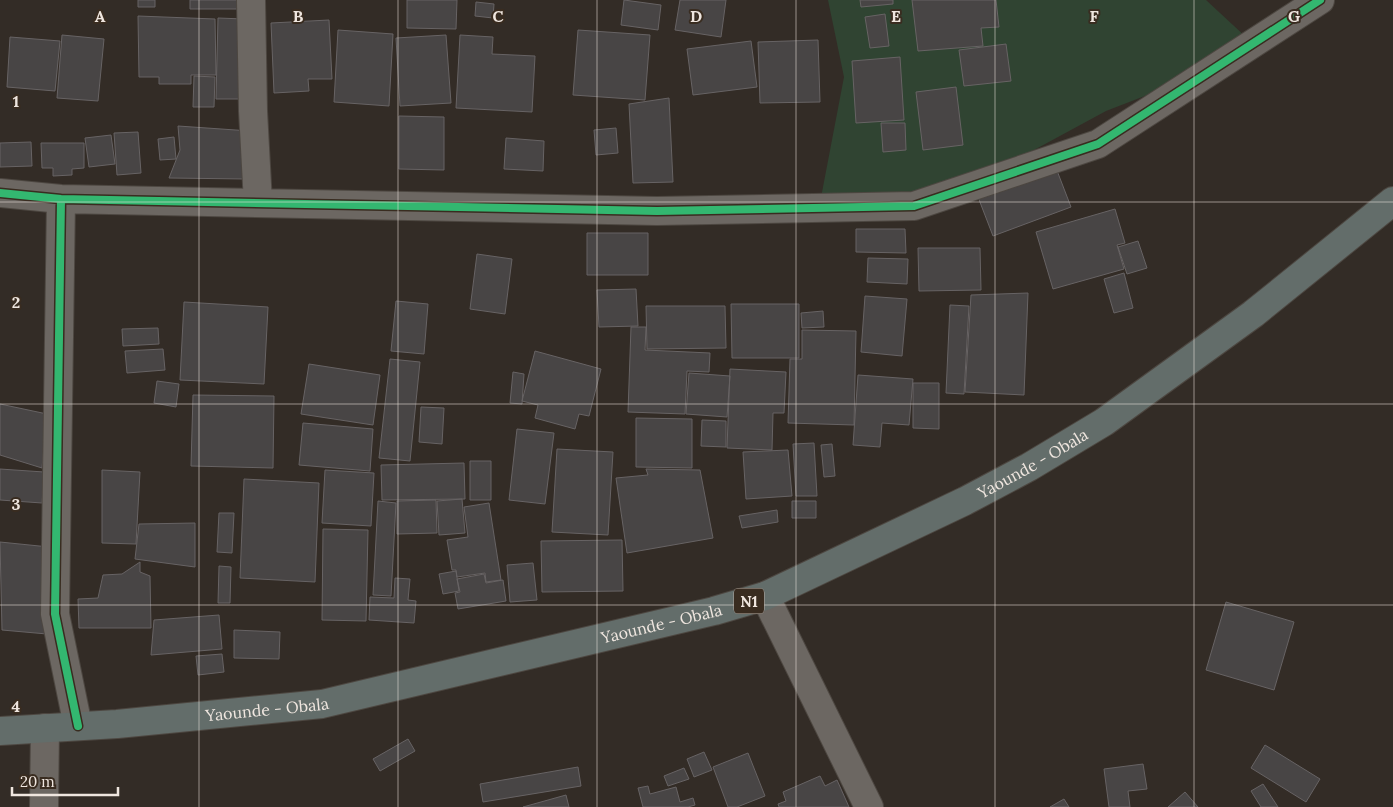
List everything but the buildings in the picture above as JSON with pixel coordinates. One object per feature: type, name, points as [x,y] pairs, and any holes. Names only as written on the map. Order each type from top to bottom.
[{"type":"highway","name":"Yaounde - Obala","points":[[0,731],[78,726],[322,704],[695,616],[765,596],[965,501],[1104,422],[1253,314],[1393,201]]},
{"type":"street","points":[[251,0],[252,111],[258,203]]},
{"type":"street","points":[[0,193],[61,199],[657,211],[914,206],[1098,144],[1320,0]]},
{"type":"street","points":[[61,199],[55,614],[78,726]]},
{"type":"street","points":[[765,596],[869,807]]},
{"type":"street","points":[[44,807],[45,728]]},
{"type":"green space","points":[[828,0],[1206,0],[1261,51],[1106,111],[945,198],[819,208],[844,77]]},
{"type":"cycle path","points":[[0,193],[61,199],[657,211],[914,206],[1098,144],[1320,0]]},
{"type":"cycle path","points":[[61,199],[55,614],[78,726]]}]
